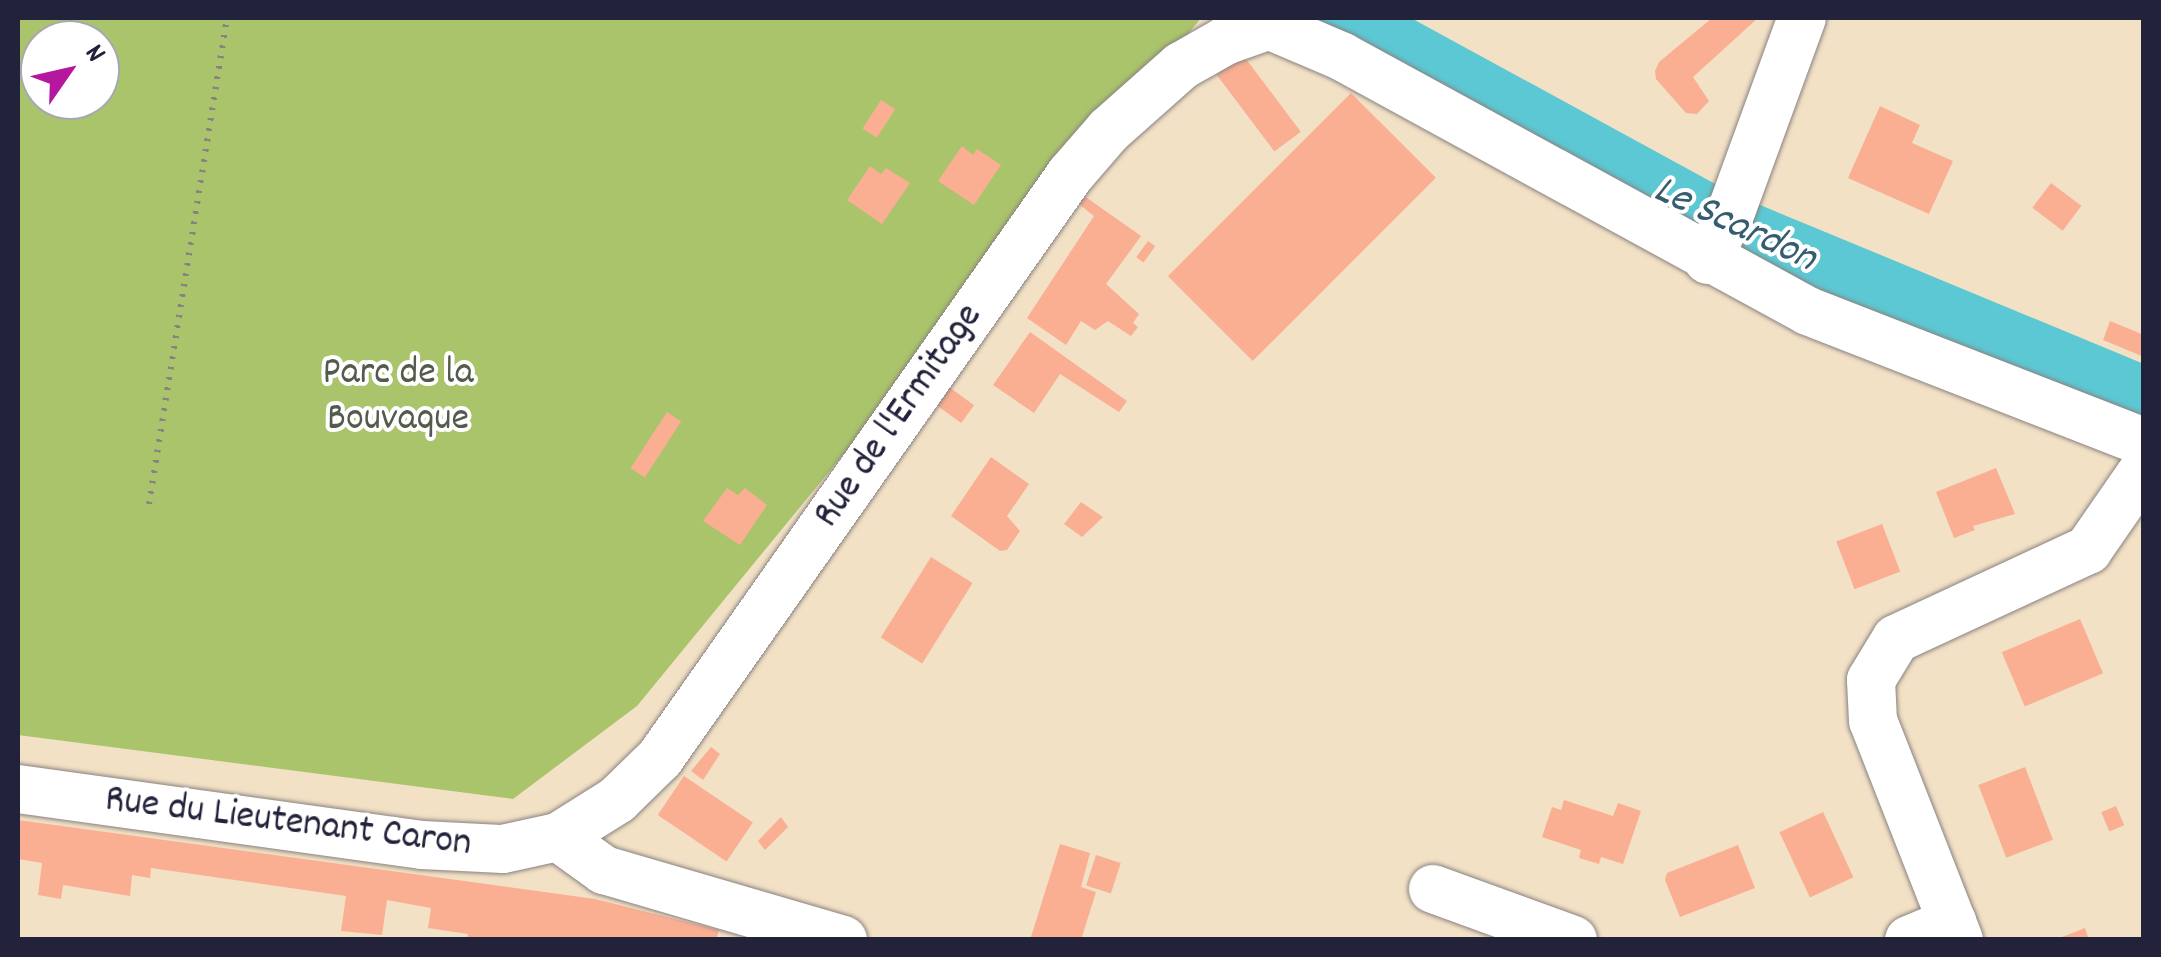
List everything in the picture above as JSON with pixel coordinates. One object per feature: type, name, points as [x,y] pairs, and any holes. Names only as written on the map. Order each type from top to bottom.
[{"type":"street","points":[[1720,235],[1802,18]]},
{"type":"street","points":[[1260,22],[1341,56],[1720,235],[1808,311],[2144,442]]},
{"type":"street","name":"Rue de l'Ermitage","points":[[558,837],[617,800],[660,758],[1070,175],[1109,130],[1181,66],[1260,22]]},
{"type":"street","points":[[1940,934],[1873,721],[1870,680],[1896,639],[2088,550],[2144,469]]},
{"type":"street","name":"Rue du Lieutenant Caron","points":[[18,790],[422,845],[503,849],[558,837]]},
{"type":"street","points":[[558,837],[604,870],[843,940]]},
{"type":"street","points":[[1433,890],[1573,940]]},
{"type":"path","points":[[149,504],[227,18]]},
{"type":"green space","name":"Parc de la Bouvaque","points":[[18,18],[1201,18],[637,706],[513,799],[18,735]]},
{"type":"building","points":[[1712,18],[1758,18],[1693,77],[1709,101],[1697,114],[1686,113],[1656,79],[1655,71],[1659,62]]},
{"type":"building","points":[[1243,55],[1301,132],[1274,152],[1217,75]]},
{"type":"building","points":[[1351,93],[1436,178],[1253,361],[1168,276]]},
{"type":"building","points":[[881,100],[895,109],[877,138],[862,129]]},
{"type":"building","points":[[1880,106],[1920,125],[1912,143],[1953,161],[1929,214],[1848,178]]},
{"type":"building","points":[[962,146],[973,155],[977,149],[1001,165],[974,205],[938,181]]},
{"type":"building","points":[[870,166],[881,174],[886,168],[910,183],[882,224],[847,200]]},
{"type":"building","points":[[2051,183],[2081,206],[2063,231],[2032,208]]},
{"type":"building","points":[[1080,193],[1141,236],[1106,284],[1139,314],[1133,323],[1138,327],[1131,336],[1108,321],[1095,330],[1081,321],[1066,345],[1027,318],[1094,216],[1075,201]]},
{"type":"building","points":[[1148,241],[1155,246],[1144,262],[1136,257]]},
{"type":"building","points":[[2110,321],[2144,335],[2144,357],[2103,340]]},
{"type":"building","points":[[1030,332],[1127,401],[1119,412],[1060,374],[1034,413],[993,385]]},
{"type":"building","points":[[949,387],[974,405],[961,423],[936,405]]},
{"type":"building","points":[[667,412],[681,421],[645,477],[631,468]]},
{"type":"building","points":[[991,457],[1029,484],[1007,516],[1020,531],[1007,550],[1000,551],[951,516]]},
{"type":"building","points":[[1996,468],[2015,514],[1973,526],[1975,530],[1954,538],[1936,492]]},
{"type":"building","points":[[727,488],[738,495],[745,488],[767,505],[740,545],[703,521]]},
{"type":"building","points":[[1081,502],[1103,517],[1082,537],[1064,524]]},
{"type":"building","points":[[1882,524],[1900,572],[1855,589],[1836,542]]},
{"type":"building","points":[[931,557],[973,583],[922,664],[881,638]]},
{"type":"building","points":[[2080,619],[2103,673],[2025,707],[2002,652]]},
{"type":"building","points":[[711,747],[720,754],[703,780],[691,771]]},
{"type":"building","points":[[2025,767],[2053,840],[2006,858],[1978,785]]},
{"type":"building","points":[[684,776],[753,822],[727,861],[658,815]]},
{"type":"building","points":[[1564,800],[1613,816],[1618,803],[1641,811],[1623,864],[1601,857],[1599,864],[1579,858],[1581,850],[1542,837],[1552,807],[1561,810]]},
{"type":"building","points":[[2116,806],[2124,825],[2109,832],[2101,812]]},
{"type":"building","points":[[1823,812],[1853,877],[1810,898],[1779,832]]},
{"type":"building","points":[[781,817],[788,827],[765,850],[758,841]]},
{"type":"building","points":[[18,820],[595,899],[719,930],[716,940],[467,940],[468,934],[428,928],[431,908],[387,900],[382,935],[341,931],[346,896],[151,868],[150,878],[132,875],[130,896],[63,885],[61,899],[38,895],[42,863],[18,859]]},
{"type":"building","points":[[1060,844],[1090,853],[1081,887],[1096,892],[1081,940],[1030,940]]},
{"type":"building","points":[[1738,845],[1755,888],[1680,917],[1665,880],[1667,873]]},
{"type":"building","points":[[1096,855],[1121,863],[1111,893],[1086,885]]},
{"type":"building","points":[[2085,928],[2089,940],[2057,940],[2057,939]]},
{"type":"waterway","name":"Le Scardon","points":[[1340,18],[1722,226],[2144,401]]}]
